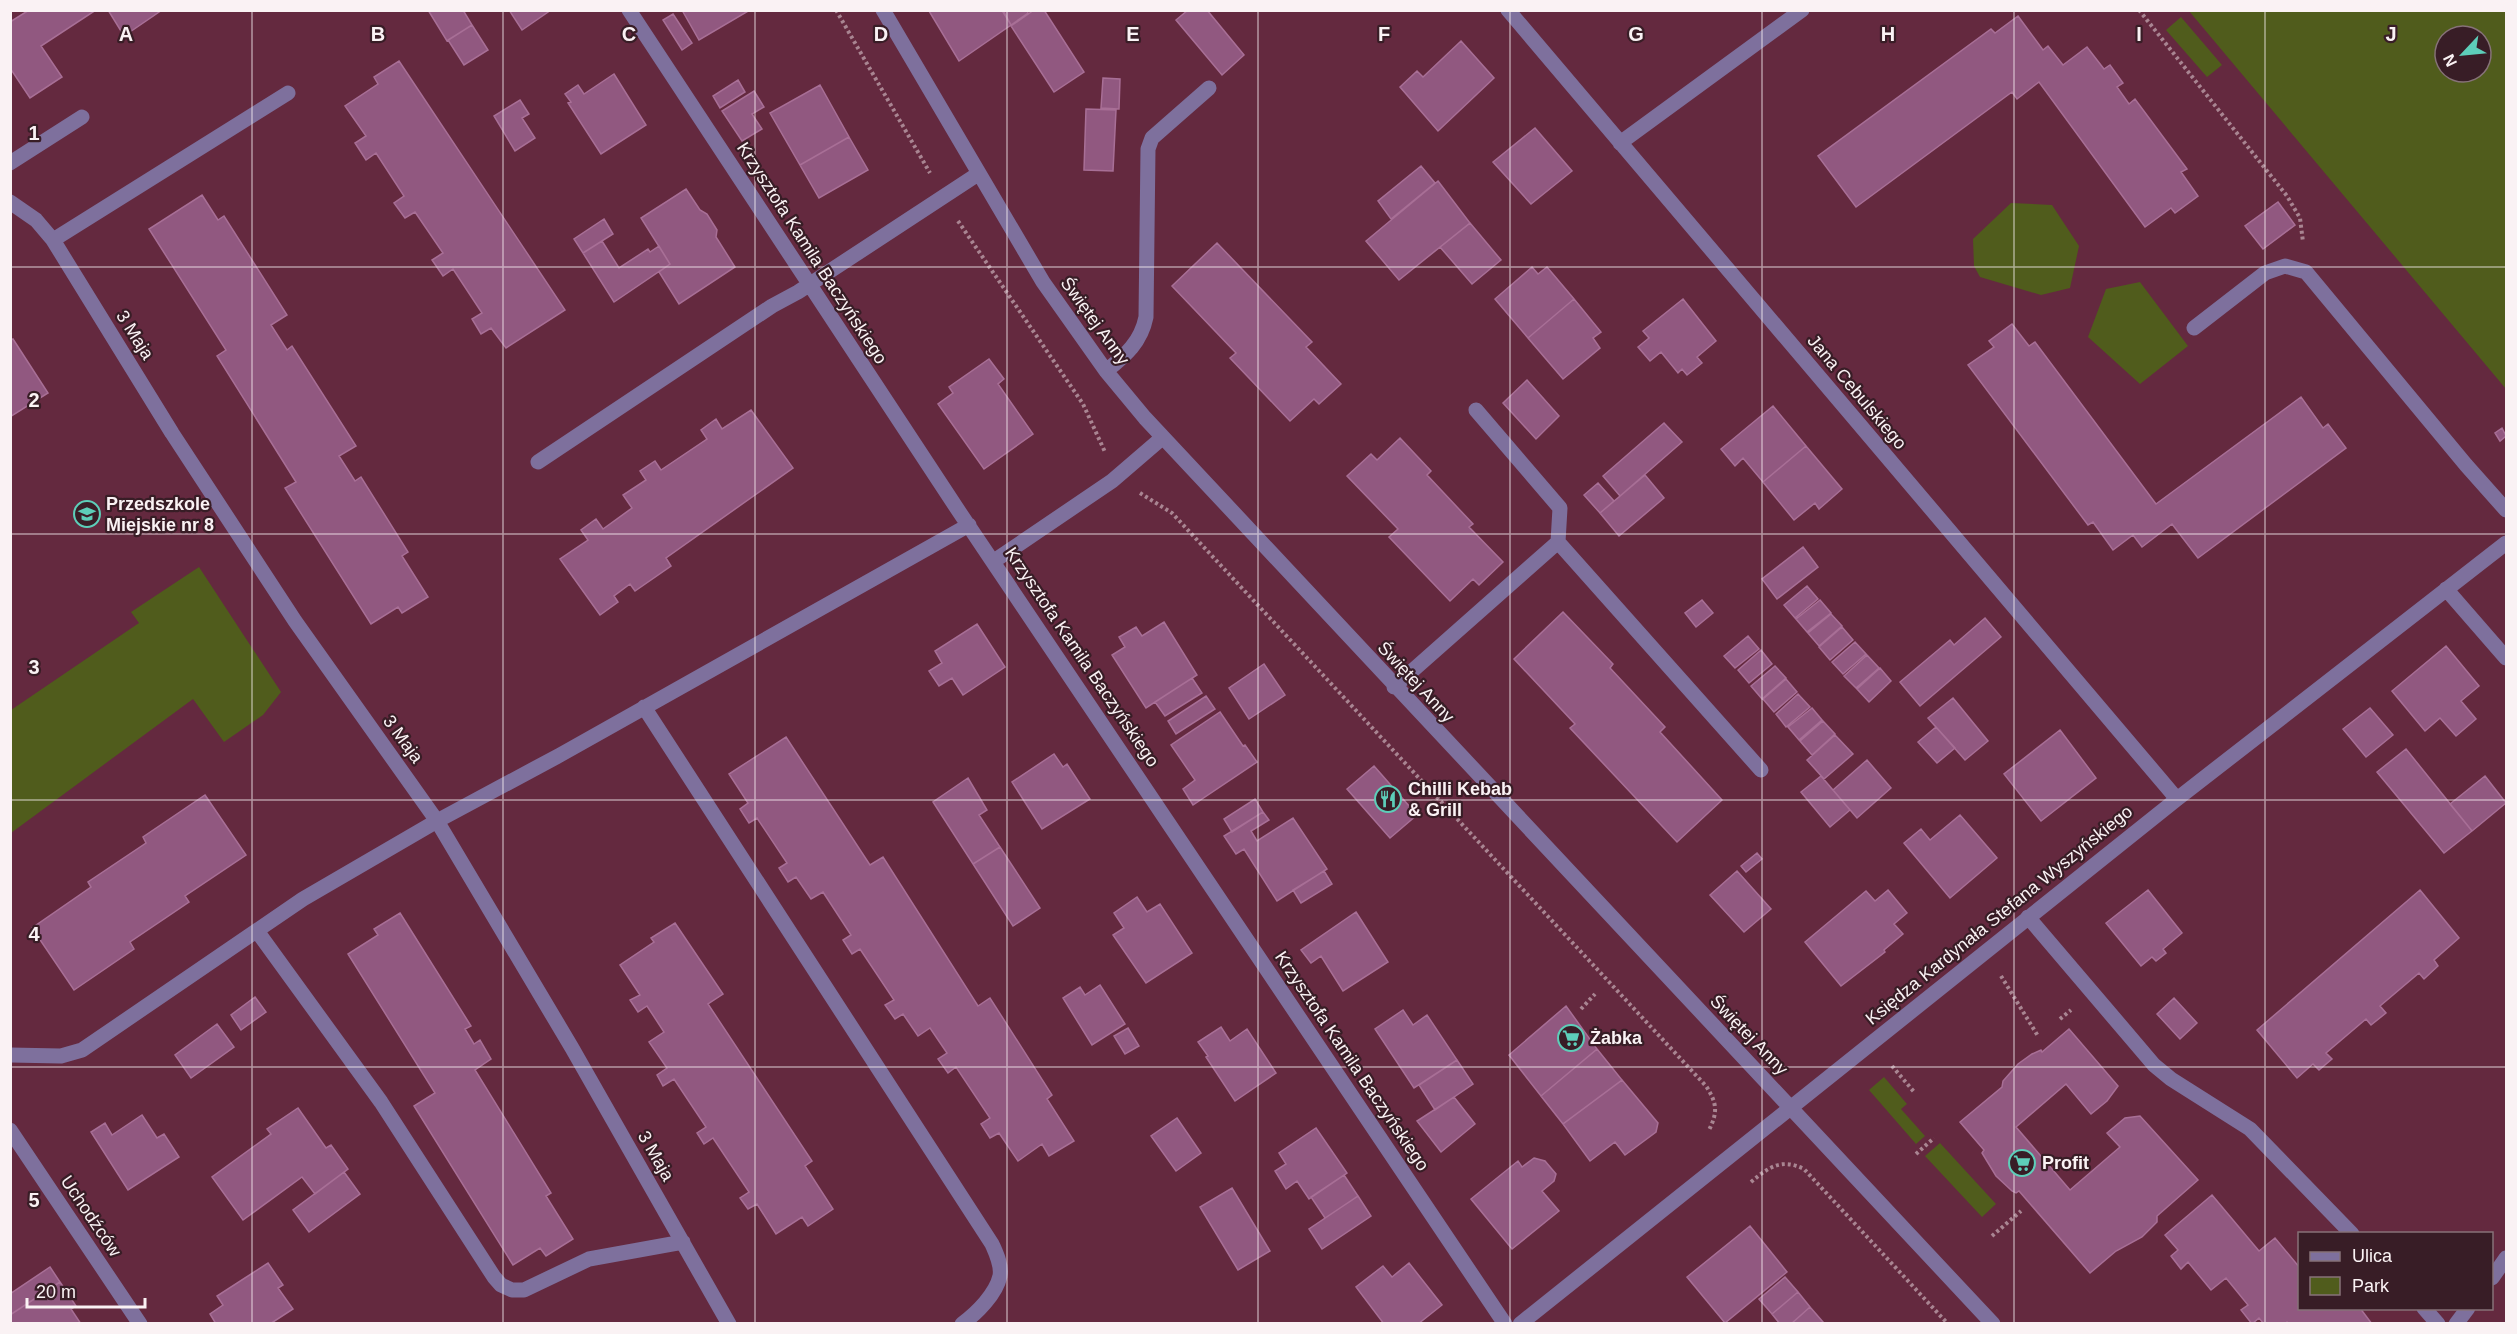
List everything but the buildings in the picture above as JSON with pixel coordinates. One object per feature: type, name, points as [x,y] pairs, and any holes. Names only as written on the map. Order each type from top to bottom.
[{"type":"street","name":"Krzysztofa Kamila Baczyńskiego","points":[[629,10],[969,525],[1505,1323]]},
{"type":"street","name":"Świętej Anny","points":[[883,10],[1043,282],[1106,371],[1162,438],[1993,1323]]},
{"type":"street","name":"Jana Cebulskiego","points":[[1508,10],[2177,799]]},
{"type":"street","points":[[1620,143],[1802,10]]},
{"type":"street","points":[[1106,371],[1140,338],[1146,316],[1148,149],[1152,138],[1209,88]]},
{"type":"street","points":[[52,240],[288,93]]},
{"type":"street","points":[[10,163],[82,117]]},
{"type":"street","points":[[538,462],[772,306],[809,285],[978,174]]},
{"type":"street","name":"3 Maja","points":[[10,202],[36,220],[52,240],[172,433],[295,621],[437,821],[551,1013],[729,1323]]},
{"type":"street","points":[[2194,328],[2265,273],[2285,266],[2306,272],[2506,510]]},
{"type":"street","points":[[1395,687],[1558,542],[1560,508],[1476,410]]},
{"type":"street","points":[[994,561],[1106,486],[1162,438]]},
{"type":"street","points":[[10,1055],[61,1056],[82,1050],[303,899],[437,821],[969,525]]},
{"type":"street","points":[[1558,542],[1761,770]]},
{"type":"street","name":"Księdza Kardynała Stefana Wyszyńskiego","points":[[1521,1323],[2177,799],[2506,543]]},
{"type":"street","points":[[2446,589],[2506,657]]},
{"type":"street","points":[[644,707],[992,1244],[999,1258],[1001,1275],[983,1305],[962,1323]]},
{"type":"street","points":[[2028,917],[2154,1065],[2170,1079],[2250,1129],[2351,1232]]},
{"type":"street","points":[[257,931],[381,1102],[501,1285],[512,1290],[524,1290],[589,1259],[683,1242]]},
{"type":"street","name":"Uchodźców","points":[[10,1131],[140,1323]]},
{"type":"street","points":[[2493,1277],[2506,1258]]},
{"type":"street","points":[[2426,1310],[2438,1323]]},
{"type":"street","points":[[2456,1323],[2466,1310]]},
{"type":"path","points":[[836,10],[931,175]]},
{"type":"path","points":[[2139,10],[2287,196],[2300,218],[2306,272]]},
{"type":"path","points":[[954,216],[1083,404],[1105,454]]},
{"type":"path","points":[[1138,492],[1172,513],[1706,1086],[1716,1105],[1716,1117],[1709,1130]]},
{"type":"path","points":[[2000,975],[2038,1036]]},
{"type":"path","points":[[1581,1009],[1595,994]]},
{"type":"path","points":[[1598,1031],[1605,1043]]},
{"type":"path","points":[[1892,1066],[1915,1093]]},
{"type":"path","points":[[1916,1154],[1934,1137]]},
{"type":"path","points":[[1751,1182],[1769,1167],[1779,1163],[1794,1164],[1804,1169],[1948,1323]]},
{"type":"path","points":[[1992,1236],[2021,1211]]},
{"type":"green space","points":[[2189,11],[2506,11],[2506,389]]},
{"type":"green space","points":[[2181,17],[2222,65],[2207,77],[2166,30]]},
{"type":"green space","points":[[2011,203],[2052,205],[2079,246],[2070,288],[2041,295],[1980,277],[1974,266],[1973,239]]},
{"type":"green space","points":[[2140,282],[2188,346],[2140,384],[2088,337],[2106,289]]},
{"type":"green space","points":[[199,567],[281,692],[263,715],[224,742],[193,699],[11,833],[11,710],[139,623],[131,612]]},
{"type":"green space","points":[[1884,1077],[1907,1104],[1901,1109],[1925,1136],[1916,1144],[1869,1090]]},
{"type":"green space","points":[[1940,1143],[1996,1204],[1982,1217],[1925,1156]]},
{"type":"place","name":"Przedszkole Miejskie nr 8","points":[[87,514]]},
{"type":"place","name":"Chilli Kebab & Grill","points":[[1388,799]]},
{"type":"place","name":"Żabka","points":[[1571,1038]]},
{"type":"place","name":"Profit","points":[[2022,1163]]}]
